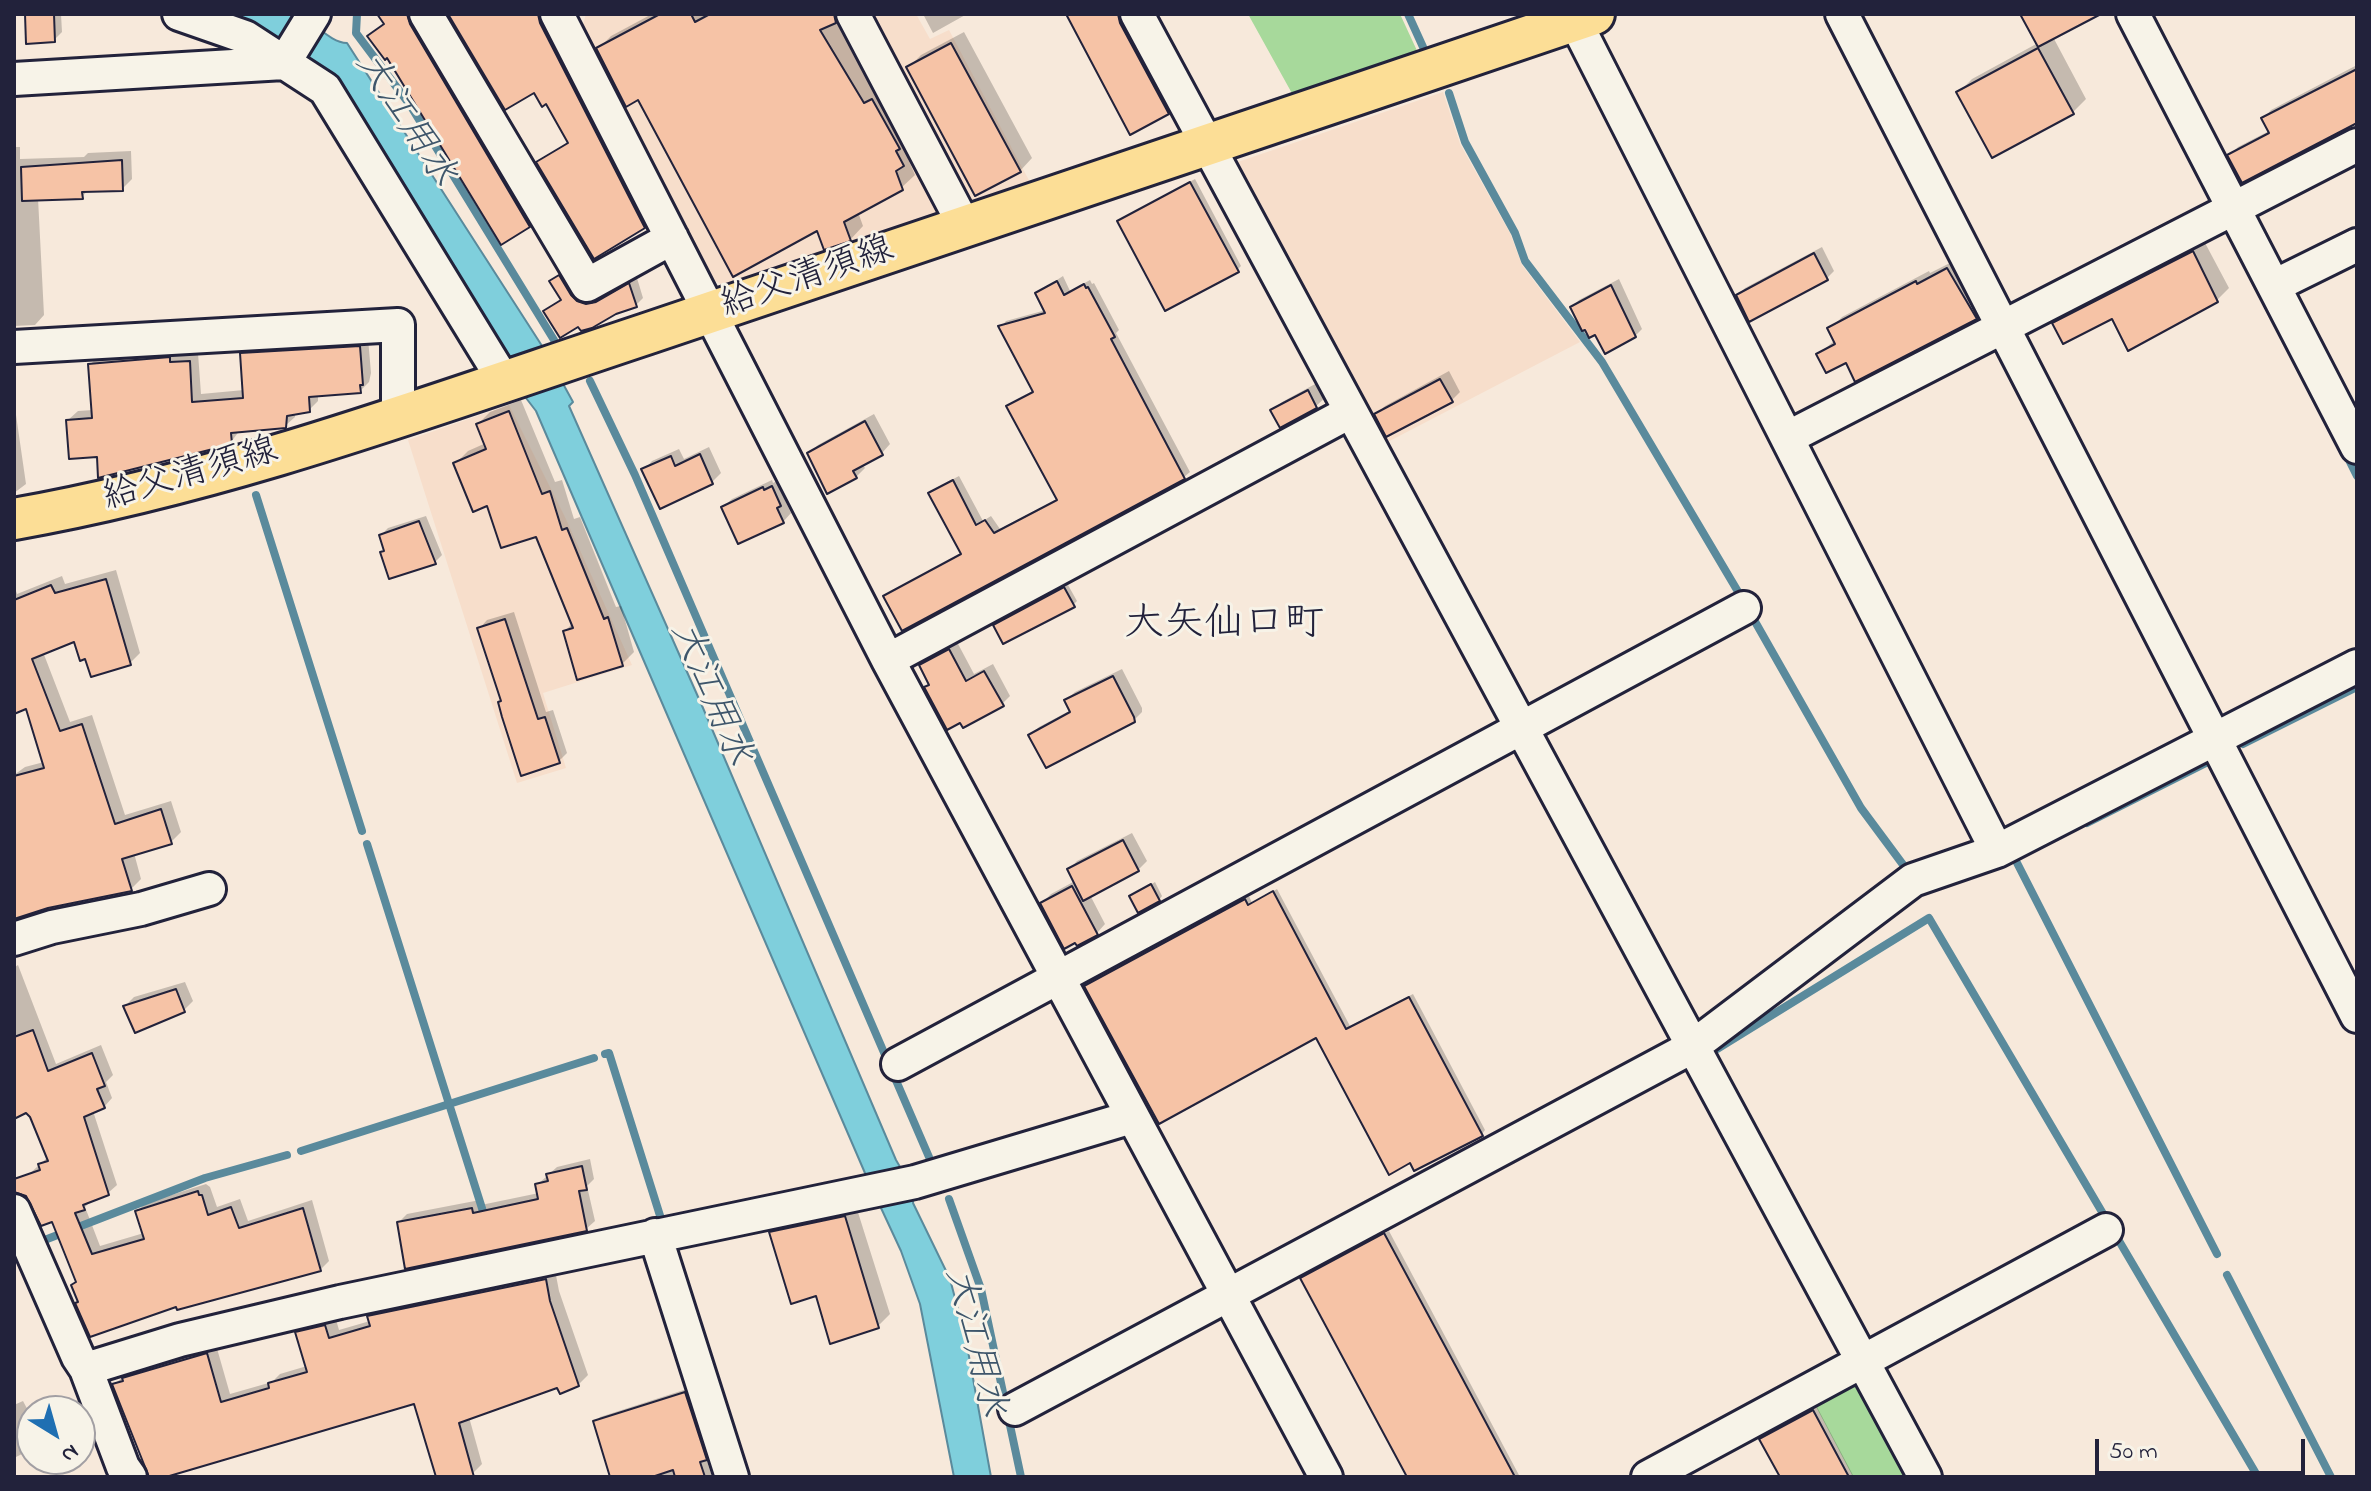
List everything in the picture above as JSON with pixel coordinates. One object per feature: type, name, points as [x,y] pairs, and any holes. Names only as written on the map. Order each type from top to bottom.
[{"type":"main road","name":"給父清須線","points":[[14,519],[94,505],[189,480],[398,416],[1584,17]]},
{"type":"street","points":[[179,14],[245,37],[285,60],[325,89],[506,380]]},
{"type":"street","points":[[426,14],[587,285],[672,238]]},
{"type":"street","points":[[557,14],[888,660],[1326,1477]]},
{"type":"street","points":[[853,14],[965,227]]},
{"type":"street","points":[[1137,14],[1925,1477]]},
{"type":"street","points":[[1842,14],[2357,1016]]},
{"type":"street","points":[[2133,14],[2226,212],[2274,286],[2357,447]]},
{"type":"street","points":[[285,60],[313,16]]},
{"type":"street","points":[[1584,17],[1787,438],[1997,851]]},
{"type":"street","points":[[14,79],[285,60]]},
{"type":"street","points":[[1787,438],[2357,145]]},
{"type":"street","points":[[2274,286],[2357,245]]},
{"type":"street","points":[[14,347],[398,325],[398,416]]},
{"type":"street","points":[[888,660],[1350,412]]},
{"type":"street","points":[[898,1064],[1744,608]]},
{"type":"street","points":[[1015,1409],[1692,1047],[1913,880],[1997,851],[2357,666]]},
{"type":"street","points":[[14,939],[52,927],[141,909],[209,889]]},
{"type":"street","points":[[86,1369],[180,1340],[325,1305],[915,1182],[1132,1117]]},
{"type":"street","points":[[14,1211],[25,1267],[86,1369],[123,1467],[130,1477]]},
{"type":"street","points":[[1648,1477],[2106,1230]]},
{"type":"street","points":[[655,1235],[732,1477]]},
{"type":"shaded area","points":[[586,14],[916,14],[930,39],[949,30],[1032,186],[729,288],[707,277],[582,28]]},
{"type":"shaded area","points":[[1443,92],[1460,144],[1510,233],[1522,265],[1580,342],[1378,447],[1229,165]]},
{"type":"shaded area","points":[[509,405],[565,517],[632,665],[543,693],[566,768],[517,783],[408,440]]},
{"type":"green space","points":[[1248,14],[1400,14],[1419,55],[1294,97]]},
{"type":"green space","points":[[1844,1382],[1864,1389],[1911,1477],[1853,1477],[1812,1399]]},
{"type":"water","points":[[223,14],[292,14],[307,20],[333,39],[347,43],[544,349],[573,402],[569,406],[703,708],[896,1160],[914,1191],[913,1203],[950,1279],[966,1340],[991,1477],[954,1477],[920,1304],[901,1251],[536,411],[500,364],[452,287],[261,28]]},
{"type":"building","points":[[25,14],[54,14],[55,42],[26,44]]},
{"type":"building","points":[[377,14],[407,14],[410,24],[530,227],[501,245],[387,58],[385,60],[367,36],[384,24]]},
{"type":"building","points":[[448,14],[538,14],[645,228],[594,259],[536,162],[568,143],[546,104],[542,107],[534,93],[505,110]]},
{"type":"building","points":[[660,14],[691,14],[695,22],[710,14],[834,14],[836,23],[820,30],[864,103],[872,99],[900,149],[896,151],[904,166],[896,171],[903,190],[844,222],[851,241],[824,250],[817,231],[733,277],[638,100],[626,107],[596,48]]},
{"type":"building","points":[[1066,14],[1118,14],[1169,114],[1130,135]]},
{"type":"building","points":[[2020,14],[2101,14],[2038,47]]},
{"type":"building","points":[[951,43],[1021,172],[975,196],[906,67]]},
{"type":"building","points":[[2038,48],[2074,114],[1992,158],[1956,92]]},
{"type":"building","points":[[2357,69],[2357,123],[2242,183],[2227,155],[2269,133],[2261,118]]},
{"type":"building","points":[[122,160],[123,191],[82,192],[83,199],[22,201],[21,167]]},
{"type":"building","points":[[1190,182],[1239,272],[1165,311],[1117,221]]},
{"type":"building","points":[[2193,251],[2218,302],[2128,351],[2112,319],[2063,344],[2052,323]]},
{"type":"building","points":[[1814,253],[1828,280],[1749,322],[1736,295]]},
{"type":"building","points":[[1947,268],[1977,319],[1855,382],[1846,363],[1826,373],[1816,354],[1835,344],[1827,328]]},
{"type":"building","points":[[559,275],[571,295],[586,304],[596,302],[629,283],[637,307],[616,314],[592,328],[581,331],[578,327],[560,338],[543,311],[561,300],[549,281]]},
{"type":"building","points":[[1057,281],[1064,295],[1084,284],[1088,287],[1115,337],[1111,339],[1185,479],[902,631],[883,596],[961,554],[928,493],[953,480],[976,525],[985,520],[994,533],[1057,500],[1006,406],[1033,392],[998,326],[1045,313],[1035,293]]},
{"type":"building","points":[[1611,285],[1636,337],[1605,354],[1595,335],[1589,338],[1585,330],[1582,331],[1570,307]]},
{"type":"building","points":[[360,346],[361,393],[309,397],[310,412],[287,416],[286,428],[231,433],[232,444],[98,478],[97,457],[69,459],[66,420],[92,418],[88,364],[170,357],[170,362],[190,361],[192,402],[243,398],[240,353]]},
{"type":"building","points":[[1440,379],[1453,402],[1386,437],[1374,414]]},
{"type":"building","points":[[1308,390],[1317,408],[1280,428],[1270,410]]},
{"type":"building","points":[[509,411],[542,494],[550,491],[562,530],[567,528],[604,619],[608,617],[623,666],[577,680],[563,631],[573,628],[536,537],[501,548],[487,506],[473,512],[453,463],[486,449],[476,424]]},
{"type":"building","points":[[865,421],[883,455],[853,471],[857,478],[827,494],[807,453]]},
{"type":"building","points":[[700,454],[713,484],[660,509],[641,469],[671,456],[675,466]]},
{"type":"building","points":[[772,486],[784,523],[738,544],[721,507],[763,487],[764,490]]},
{"type":"building","points":[[419,521],[436,564],[389,579],[380,552],[384,551],[379,535]]},
{"type":"building","points":[[106,579],[131,665],[91,677],[85,659],[80,661],[74,642],[32,659],[60,731],[82,724],[115,824],[161,809],[172,844],[122,859],[132,891],[48,908],[14,919],[14,776],[44,768],[26,709],[14,714],[14,600],[51,585],[55,593]]},
{"type":"building","points":[[1064,587],[1075,607],[1003,644],[993,625]]},
{"type":"building","points":[[505,619],[538,719],[545,717],[560,763],[521,776],[477,628]]},
{"type":"building","points":[[949,649],[966,681],[984,671],[1004,706],[963,728],[960,723],[947,730],[924,687],[929,685],[919,665]]},
{"type":"building","points":[[1113,676],[1135,722],[1046,768],[1028,735],[1070,712],[1064,700]]},
{"type":"building","points":[[1123,840],[1139,871],[1083,901],[1067,869]]},
{"type":"building","points":[[1151,884],[1160,901],[1138,913],[1129,896]]},
{"type":"building","points":[[1072,886],[1098,935],[1064,949],[1040,903]]},
{"type":"building","points":[[1273,891],[1346,1029],[1409,997],[1483,1136],[1414,1171],[1410,1163],[1389,1175],[1316,1038],[1159,1124],[1084,986],[1245,899],[1248,905]]},
{"type":"building","points":[[176,989],[185,1012],[135,1033],[123,1006]]},
{"type":"building","points":[[33,1030],[48,1071],[92,1053],[105,1086],[97,1089],[105,1108],[84,1117],[109,1195],[83,1205],[85,1210],[75,1213],[92,1254],[144,1239],[135,1211],[198,1191],[208,1215],[231,1207],[239,1228],[303,1208],[321,1271],[177,1310],[176,1307],[90,1337],[75,1303],[78,1302],[71,1285],[76,1282],[52,1222],[41,1226],[26,1196],[14,1192],[14,1179],[40,1170],[38,1164],[48,1161],[30,1117],[26,1113],[14,1119],[14,1037]]},
{"type":"building","points":[[582,1166],[587,1190],[579,1191],[587,1231],[405,1269],[397,1222],[472,1208],[473,1213],[538,1199],[535,1184],[548,1181],[546,1174]]},
{"type":"building","points":[[845,1216],[879,1328],[830,1344],[816,1296],[791,1304],[769,1232]]},
{"type":"building","points":[[1384,1233],[1515,1477],[1407,1477],[1300,1278]]},
{"type":"building","points":[[546,1279],[550,1301],[579,1386],[560,1394],[557,1388],[459,1423],[474,1477],[436,1477],[414,1404],[166,1477],[149,1477],[112,1384],[123,1381],[122,1378],[207,1353],[221,1402],[269,1388],[268,1383],[307,1372],[295,1332],[325,1325],[329,1338],[370,1326],[367,1316]]},
{"type":"building","points":[[685,1392],[707,1460],[700,1462],[705,1477],[675,1477],[673,1470],[652,1477],[610,1477],[593,1421]]},
{"type":"building","points":[[1813,1410],[1849,1477],[1780,1477],[1759,1439]]},
{"type":"waterway","name":"大江用水","points":[[357,14],[356,33],[410,105],[554,340]]},
{"type":"waterway","points":[[1408,14],[1423,47]]},
{"type":"waterway","points":[[1449,93],[1465,142],[1515,233],[1525,261],[1602,362],[1740,595]]},
{"type":"waterway","name":"大江用水","points":[[590,381],[635,475],[929,1157]]},
{"type":"waterway","points":[[2345,452],[2357,476]]},
{"type":"waterway","points":[[256,495],[362,831]]},
{"type":"waterway","points":[[1753,618],[1861,808],[1904,866]]},
{"type":"waterway","points":[[2243,744],[2357,687]]},
{"type":"waterway","points":[[2087,823],[2208,762]]},
{"type":"waterway","points":[[367,844],[486,1221]]},
{"type":"waterway","points":[[2014,857],[2217,1254]]},
{"type":"waterway","points":[[1717,1049],[1929,918],[2258,1477]]},
{"type":"waterway","points":[[605,1054],[609,1053],[662,1222]]},
{"type":"waterway","points":[[301,1151],[594,1058]]},
{"type":"waterway","points":[[42,1241],[205,1178],[287,1155]]},
{"type":"waterway","name":"大江用水","points":[[949,1199],[981,1289],[1021,1477]]},
{"type":"waterway","points":[[2227,1275],[2331,1477]]},
{"type":"district","name":"大矢仙口町","points":[[1224,627]]}]
